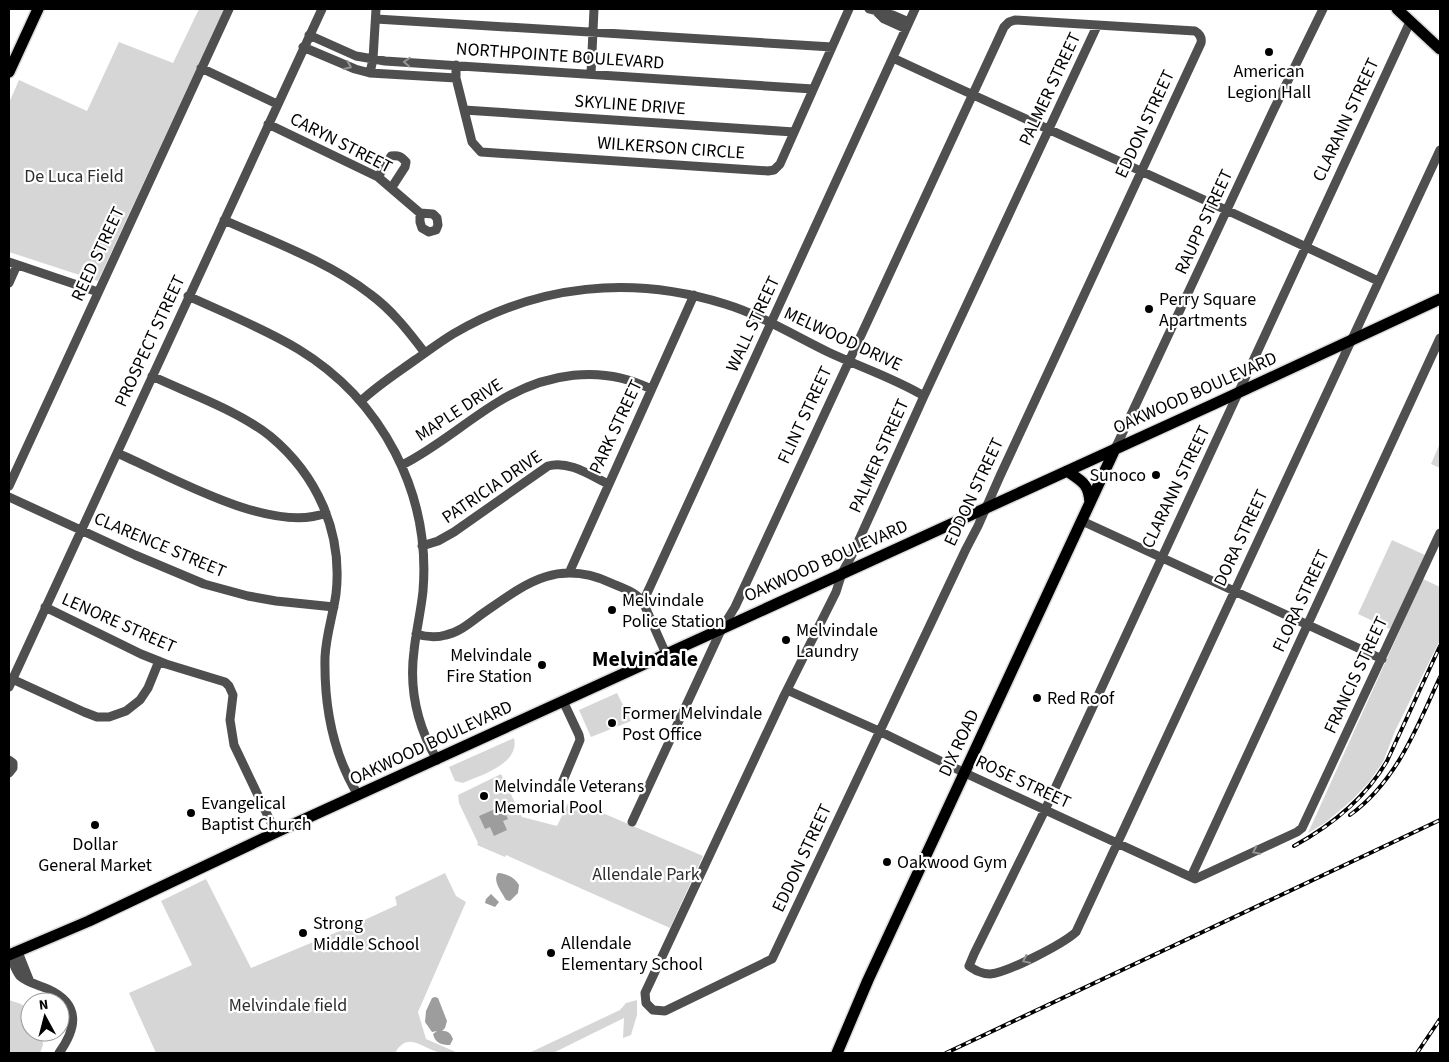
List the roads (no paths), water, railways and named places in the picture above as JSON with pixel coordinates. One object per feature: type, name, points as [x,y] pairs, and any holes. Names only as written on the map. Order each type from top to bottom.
[{"type":"main road","points":[[9,72],[38,9]]},
{"type":"main road","points":[[1397,9],[1440,49]]},
{"type":"main road","name":"OAKWOOD BOULEVARD","points":[[12,954],[89,922],[276,832],[1238,394],[1440,299]]},
{"type":"main road","name":"DIX ROAD","points":[[837,1053],[868,980],[1115,449]]},
{"type":"main road","points":[[1067,471],[1085,483],[1090,492],[1090,504]]},
{"type":"street","name":"REED STREET","points":[[9,486],[201,68],[230,9]]},
{"type":"street","name":"PROSPECT STREET","points":[[10,683],[322,9]]},
{"type":"street","points":[[370,73],[373,59],[376,9]]},
{"type":"street","points":[[590,74],[594,9]]},
{"type":"street","name":"WILKERSON CIRCLE","points":[[456,65],[456,78],[472,142],[481,152],[768,171],[774,170],[780,164],[849,9]]},
{"type":"street","name":"WALL STREET","points":[[643,602],[915,9]]},
{"type":"street","name":"RAUPP STREET","points":[[1115,449],[1323,9]]},
{"type":"street","points":[[873,10],[893,15],[908,25]]},
{"type":"street","points":[[376,19],[832,47]]},
{"type":"street","name":"FLINT STREET","points":[[632,822],[722,628],[735,607],[1004,27],[1009,22],[1015,20],[1097,26]]},
{"type":"street","name":"CLARANN STREET","points":[[1070,938],[1007,969],[991,974],[981,973],[968,966],[1045,810],[1160,557],[1238,394],[1410,22]]},
{"type":"street","name":"EDDON STREET","points":[[772,959],[978,526],[1200,43],[1201,36],[1195,31],[1097,26]]},
{"type":"street","name":"PALMER STREET","points":[[772,959],[665,1011],[657,1012],[649,1008],[645,1000],[645,993],[787,690],[836,592],[842,573],[854,553],[924,396],[1097,26]]},
{"type":"street","name":"NORTHPOINTE BOULEVARD","points":[[309,35],[356,56],[373,59],[813,89]]},
{"type":"street","name":"NORTHPOINTE BOULEVARD","points":[[303,47],[355,70],[370,73],[456,78]]},
{"type":"street","points":[[893,58],[1378,281]]},
{"type":"street","points":[[201,68],[277,104]]},
{"type":"street","name":"SKYLINE DRIVE","points":[[464,110],[794,132]]},
{"type":"street","name":"CARYN STREET","points":[[268,124],[378,177],[392,187],[420,213]]},
{"type":"street","name":"DORA STREET","points":[[1070,938],[1076,932],[1440,150]]},
{"type":"street","points":[[378,177],[391,156],[398,155],[402,157],[406,162],[405,167],[392,187]]},
{"type":"street","points":[[224,220],[321,264],[358,286],[389,310],[425,353]]},
{"type":"street","points":[[9,283],[13,264],[98,292]]},
{"type":"street","name":"MELWOOD DRIVE","points":[[361,401],[384,382],[453,334],[486,317],[522,303],[557,294],[593,288],[627,286],[694,295],[726,304],[924,396]]},
{"type":"street","name":"PARK STREET","points":[[569,573],[694,295]]},
{"type":"street","points":[[188,296],[280,338],[331,373],[361,401],[384,432],[402,465],[417,508],[422,538],[423,590],[413,668],[415,700],[423,731],[437,760]]},
{"type":"street","name":"FLORA STREET","points":[[1190,877],[1440,338]]},
{"type":"street","name":"MAPLE DRIVE","points":[[402,465],[432,448],[499,401],[520,390],[543,382],[574,375],[601,374],[628,379],[651,389]]},
{"type":"street","points":[[152,376],[237,415],[269,436],[295,459],[317,492],[332,531],[336,557],[337,582],[325,656],[327,702],[338,752],[350,782],[358,795]]},
{"type":"street","points":[[116,453],[212,497],[240,507],[296,517],[326,513]]},
{"type":"street","name":"PATRICIA DRIVE","points":[[422,546],[438,541],[454,532],[548,466],[559,463],[567,465],[608,484]]},
{"type":"street","name":"CLARENCE STREET","points":[[9,497],[185,577],[220,589],[276,601],[334,607]]},
{"type":"street","points":[[1082,521],[1382,659]]},
{"type":"street","name":"FRANCIS STREET","points":[[1190,877],[1202,878],[1300,830],[1306,822],[1440,533]]},
{"type":"street","points":[[416,634],[436,637],[454,633],[529,582],[548,575],[569,573],[604,580],[637,595],[643,602],[666,654]]},
{"type":"street","name":"LENORE STREET","points":[[45,607],[141,654],[220,679],[229,686],[233,695],[230,720],[234,745],[276,832]]},
{"type":"street","points":[[10,683],[97,717],[109,717],[126,711],[140,700],[148,688],[160,661]]},
{"type":"street","name":"ROSE STREET","points":[[787,690],[879,731],[1190,877]]},
{"type":"street","points":[[562,782],[580,740],[563,701]]},
{"type":"street","points":[[9,760],[13,763],[13,768],[9,773]]},
{"type":"street","points":[[12,954],[30,983],[56,993],[65,1000],[70,1009],[73,1017],[72,1030],[67,1042],[59,1053]]},
{"type":"railway","points":[[1294,846],[1346,810],[1378,775],[1387,761],[1440,646]]},
{"type":"railway","points":[[1350,815],[1381,786],[1393,770],[1414,734],[1440,677]]},
{"type":"railway","points":[[946,1053],[1440,820]]},
{"type":"railway","points":[[1417,1053],[1440,1019]]},
{"type":"place","name":"American Legion Hall","points":[[1269,52]]},
{"type":"place","name":"Perry Square Apartments","points":[[1149,309]]},
{"type":"place","name":"Sunoco","points":[[1156,475]]},
{"type":"place","name":"Melvindale Police Station","points":[[612,610]]},
{"type":"place","name":"Melvindale Laundry","points":[[786,640]]},
{"type":"place","name":"Melvindale Fire Station","points":[[542,665]]},
{"type":"place","name":"Red Roof","points":[[1037,698]]},
{"type":"place","name":"Former Melvindale Post Office","points":[[612,723]]},
{"type":"place","name":"Melvindale Veterans Memorial Pool","points":[[484,796]]},
{"type":"place","name":"Evangelical Baptist Church","points":[[191,813]]},
{"type":"place","name":"Dollar General Market","points":[[95,825]]},
{"type":"place","name":"Oakwood Gym","points":[[887,862]]},
{"type":"place","name":"Strong Middle School","points":[[303,933]]},
{"type":"place","name":"Allendale Elementary School","points":[[551,953]]},
{"type":"district","name":"Melvindale","points":[[645,659]]},
{"type":"park label","name":"De Luca Field","points":[[74,176]]},
{"type":"park label","name":"Allendale Park","points":[[646,874]]},
{"type":"park label","name":"Melvindale field","points":[[288,1005]]}]
